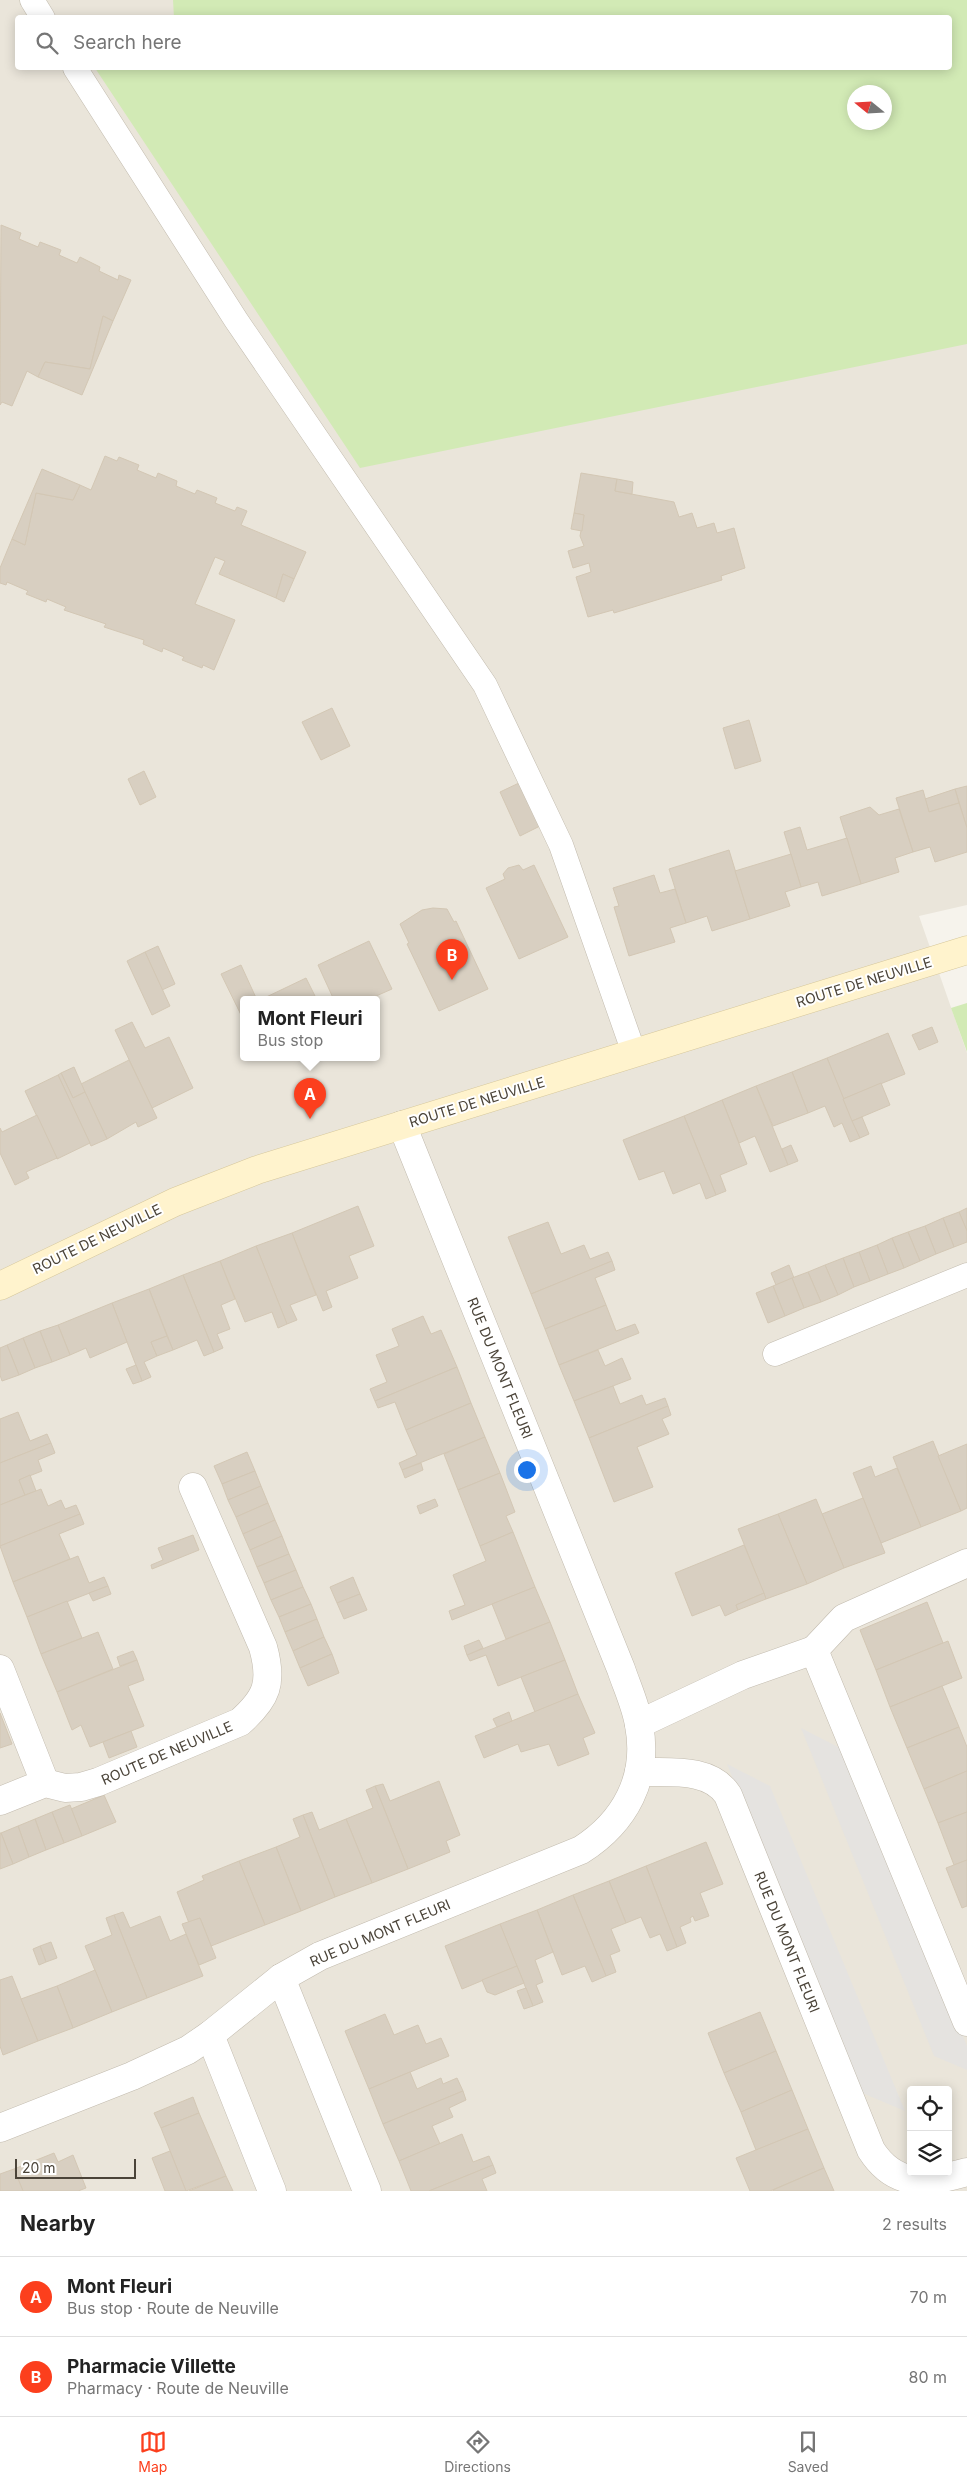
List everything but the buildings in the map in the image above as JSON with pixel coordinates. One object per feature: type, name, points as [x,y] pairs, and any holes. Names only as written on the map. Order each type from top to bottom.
[{"type":"main road","name":"ROUTE DE NEUVILLE","points":[[0,1286],[175,1202],[257,1170],[967,950]]},
{"type":"street","name":"RUE DU MONT FLEURI","points":[[0,2128],[132,2076],[188,2050],[281,1978],[320,1956],[582,1850],[602,1836],[618,1819],[631,1797],[639,1772],[641,1746],[639,1724],[620,1669],[402,1125]]},
{"type":"street","name":"ROUTE DE NEUVILLE","points":[[45,1783],[65,1788],[81,1787],[98,1782],[240,1722],[252,1711],[263,1696],[269,1682],[269,1667],[263,1647],[193,1487]]},
{"type":"street","points":[[639,1724],[742,1675],[814,1650],[844,1618],[967,1563]]},
{"type":"street","points":[[814,1650],[967,2022]]},
{"type":"street","points":[[0,1670],[45,1783],[0,1800]]},
{"type":"street","name":"RUE DU MONT FLEURI","points":[[639,1772],[698,1775],[712,1779],[723,1786],[732,1804],[871,2150],[895,2182],[937,2181],[967,2172]]},
{"type":"street","points":[[281,1978],[367,2191]]},
{"type":"street","points":[[210,2034],[272,2191]]},
{"type":"lane","points":[[32,0],[41,15]]},
{"type":"lane","points":[[76,70],[236,320],[485,685],[562,844],[634,1053]]},
{"type":"lane","points":[[775,1354],[967,1275]]},
{"type":"shaded area","points":[[0,0],[967,0],[967,905],[919,916],[967,1053],[967,2191],[0,2191]]},
{"type":"shaded area","points":[[801,1728],[844,1750],[967,2046],[967,2070],[934,2056]]},
{"type":"shaded area","points":[[727,1764],[770,1786],[905,2111],[860,2092]]},
{"type":"green space","points":[[173,0],[967,0],[967,344],[360,468],[96,70],[952,70],[952,15],[174,15]]},
{"type":"green space","points":[[967,1003],[967,1052],[951,1008]]},
{"type":"place","name":"Pharmacie Villette","points":[[452,980]]},
{"type":"place","name":"Mont Fleuri","points":[[310,1119]]}]
